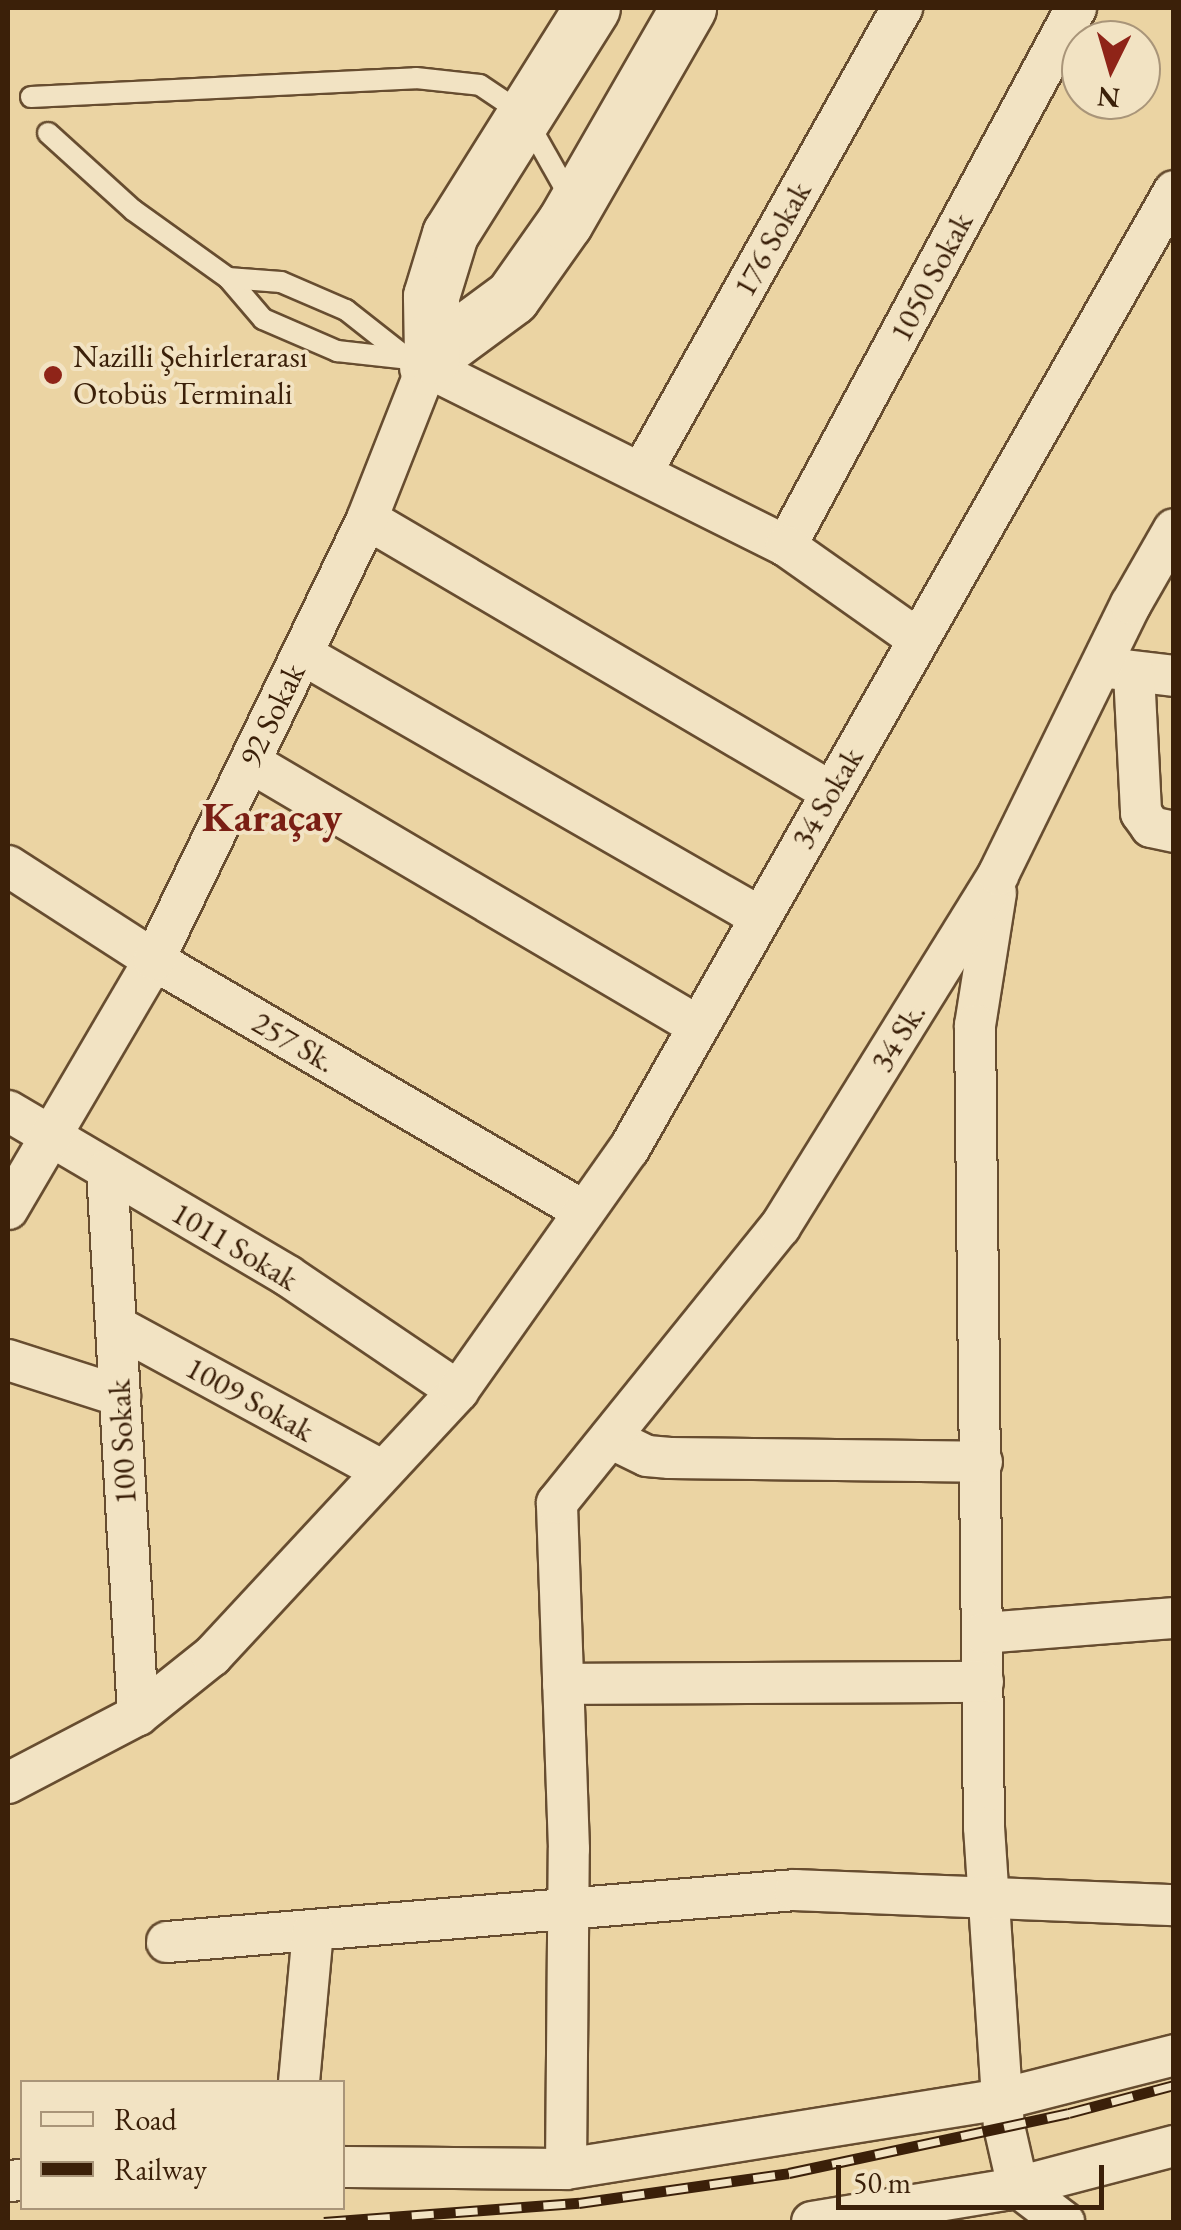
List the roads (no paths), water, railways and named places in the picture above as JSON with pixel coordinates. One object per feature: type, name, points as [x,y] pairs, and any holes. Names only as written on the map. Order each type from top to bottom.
[{"type":"main road","points":[[422,361],[431,296],[450,234],[592,8]]},
{"type":"main road","points":[[422,361],[512,297],[575,205],[688,8]]},
{"type":"street","name":"176 Sokak","points":[[643,470],[902,8]]},
{"type":"street","name":"1050 Sokak","points":[[786,546],[1076,8]]},
{"type":"street","name":"34 Sokak","points":[[8,1782],[138,1714],[212,1656],[458,1391],[628,1150],[1174,191]]},
{"type":"street","points":[[422,361],[786,546],[918,639]]},
{"type":"street","name":"92 Sokak","points":[[8,1209],[154,960],[367,518],[422,361]]},
{"type":"street","points":[[367,518],[831,792]]},
{"type":"street","name":"34 Sk.","points":[[564,1684],[558,1503],[780,1227],[998,875],[1136,672],[1174,529]]},
{"type":"street","points":[[302,654],[760,917]]},
{"type":"street","points":[[1136,672],[1138,805],[1151,827],[1174,832]]},
{"type":"street","points":[[250,762],[698,1026]]},
{"type":"street","name":"257 Sk.","points":[[8,866],[154,960],[584,1211]]},
{"type":"street","points":[[998,875],[975,1025],[988,1898],[1002,2099],[1018,2187],[1064,2222]]},
{"type":"street","name":"1011 Sokak","points":[[8,1111],[288,1276],[458,1391]]},
{"type":"street","name":"100 Sokak","points":[[107,1170],[138,1714]]},
{"type":"street","name":"1009 Sokak","points":[[116,1326],[383,1471]]},
{"type":"street","points":[[8,1360],[120,1396]]},
{"type":"street","points":[[610,1438],[647,1456],[670,1458],[982,1462]]},
{"type":"street","points":[[983,1633],[1174,1618]]},
{"type":"street","points":[[566,2169],[568,1910],[564,1684],[983,1682]]},
{"type":"street","points":[[167,1942],[795,1890],[1174,1904]]},
{"type":"street","points":[[299,2080],[313,1931]]},
{"type":"street","points":[[345,2167],[566,2169],[1002,2099],[1174,2055]]},
{"type":"street","points":[[812,2222],[1018,2187],[1174,2146]]},
{"type":"lane","points":[[31,97],[416,78],[480,85],[523,114],[575,205]]},
{"type":"lane","points":[[48,133],[133,210],[228,278],[264,319],[337,351],[422,361]]},
{"type":"lane","points":[[228,278],[281,282],[346,310],[422,361]]},
{"type":"railway","points":[[324,2222],[579,2203],[789,2173],[1069,2113],[1174,2085]]},
{"type":"place","name":"Nazilli Şehirlerarası Otobüs Terminali","points":[[53,375]]},
{"type":"district","name":"Karaçay","points":[[272,817]]}]
